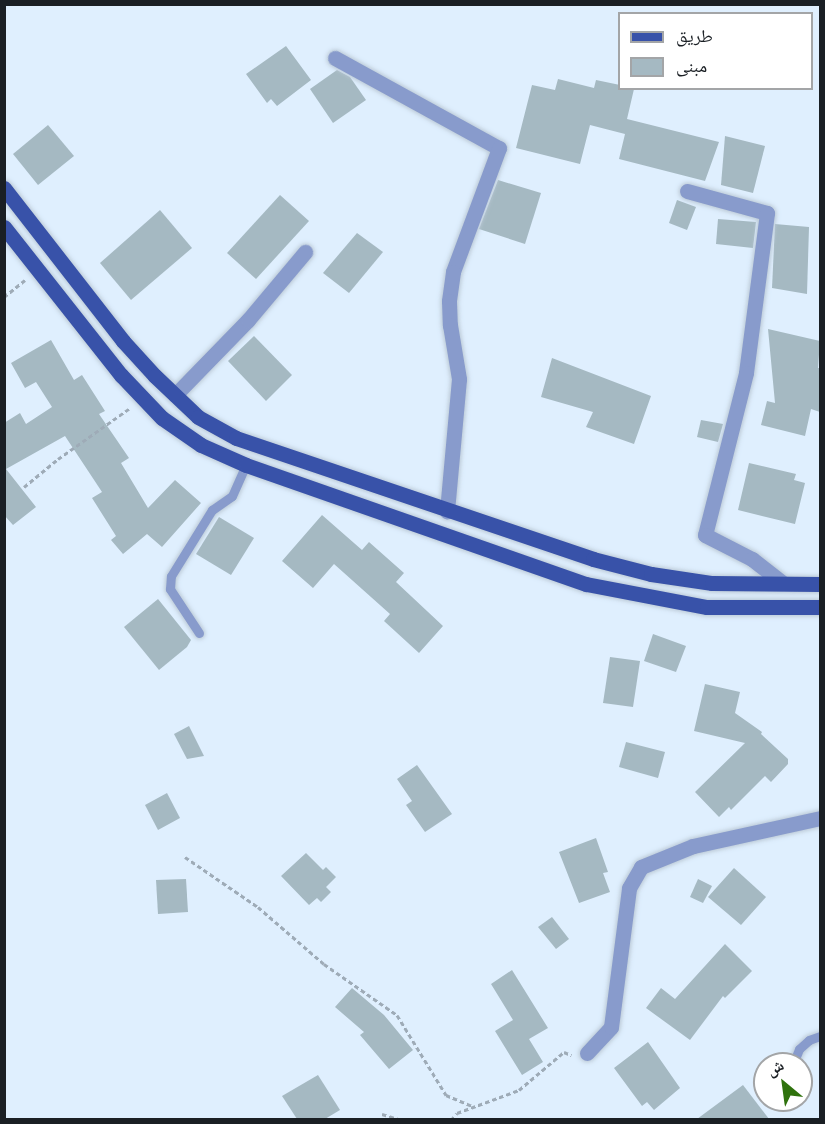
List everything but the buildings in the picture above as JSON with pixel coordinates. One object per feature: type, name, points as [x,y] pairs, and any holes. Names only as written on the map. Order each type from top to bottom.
[{"type":"main road","points":[[4,188],[123,341],[198,417],[236,438],[593,560],[651,574],[712,583],[820,584]]},
{"type":"main road","points":[[4,228],[121,375],[162,418],[201,445],[246,465],[586,584],[707,607],[820,607]]},
{"type":"street","points":[[335,57],[500,148],[453,272],[449,301],[450,325],[459,379],[447,511]]},
{"type":"street","points":[[687,191],[767,213],[746,373],[705,535],[752,559],[783,583]]},
{"type":"street","points":[[175,395],[248,320],[305,252]]},
{"type":"street","points":[[587,1053],[611,1027],[629,888],[640,867],[693,846],[820,818]]},
{"type":"lane","points":[[199,633],[170,589],[171,576],[212,510],[232,496],[246,465]]},
{"type":"lane","points":[[798,1052],[809,1040],[820,1036]]},
{"type":"path","points":[[4,297],[37,269]]},
{"type":"path","points":[[24,487],[58,459],[143,398]]},
{"type":"path","points":[[185,857],[258,908],[324,964],[397,1015],[446,1095],[474,1107]]},
{"type":"path","points":[[451,1119],[457,1113],[519,1090],[564,1052],[581,1060],[587,1053]]},
{"type":"path","points":[[382,1114],[402,1119]]}]
